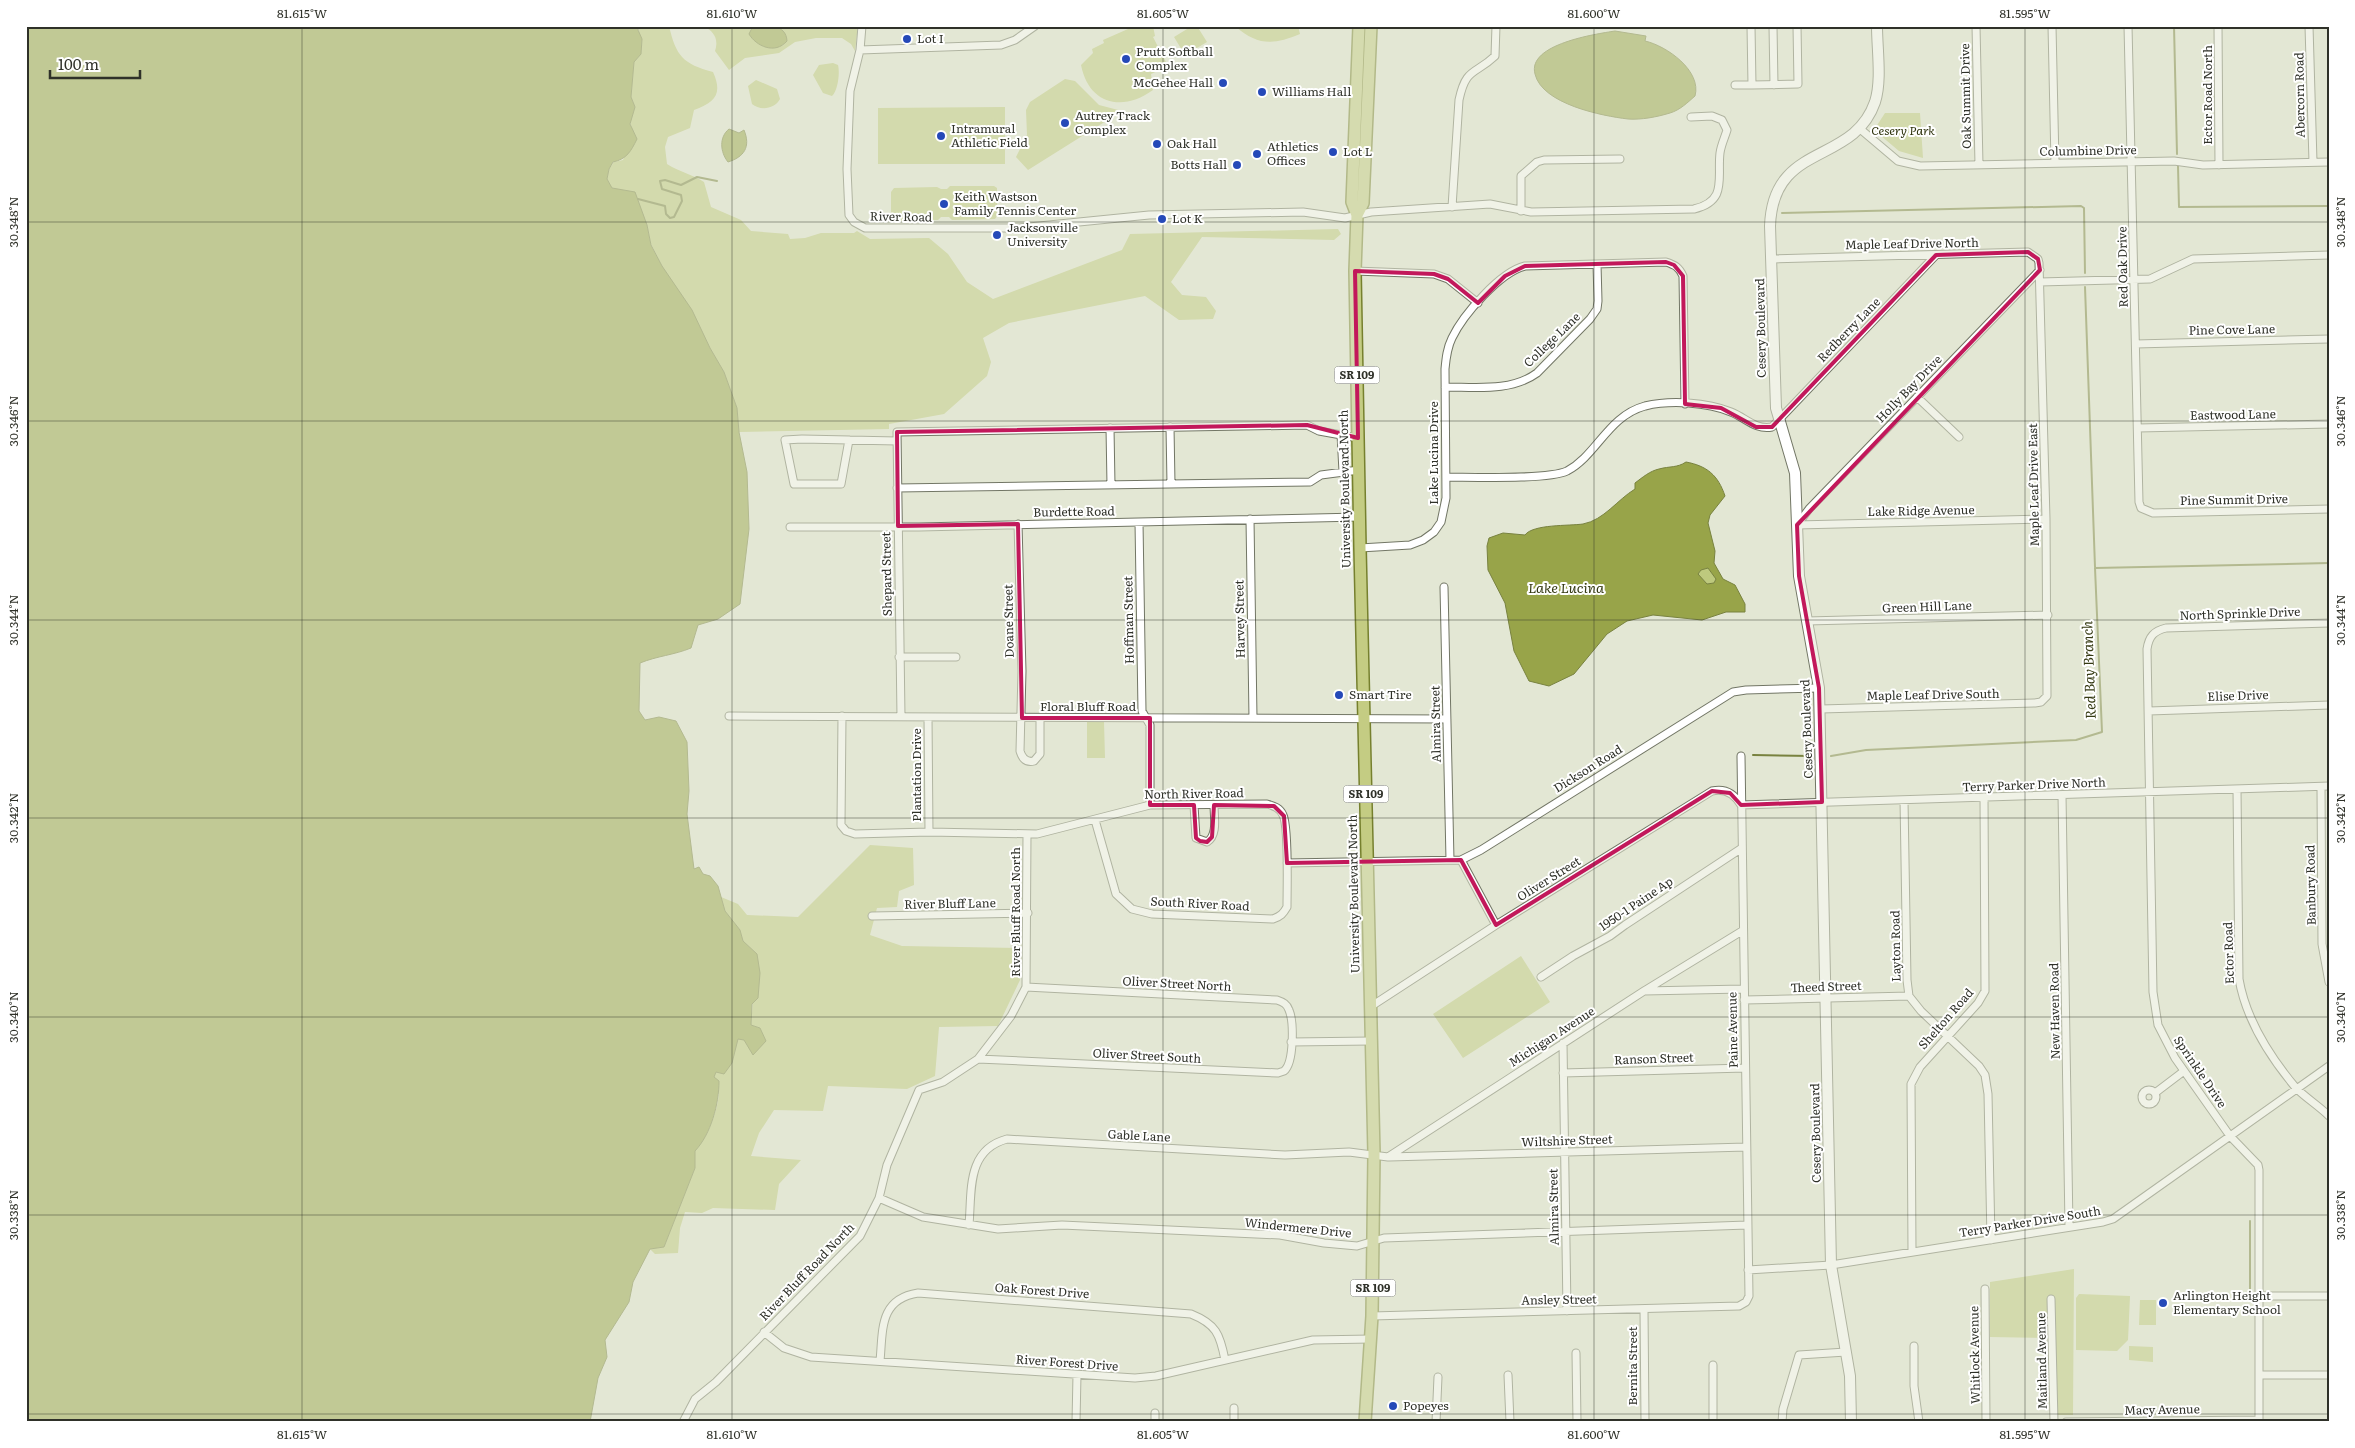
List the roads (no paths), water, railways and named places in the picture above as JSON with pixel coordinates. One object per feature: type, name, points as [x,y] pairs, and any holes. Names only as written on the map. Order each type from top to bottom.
[{"type":"main road","name":"University Boulevard North","points":[[1359,26],[1363,203],[1357,215],[1355,271],[1374,1154],[1372,1316],[1365,1422]]},
{"type":"main road","name":"University Boulevard North","points":[[1362,107],[1371,26]]},
{"type":"main road","name":"Cesery Boulevard","points":[[1851,1422],[1850,1376],[1831,1266],[1820,688],[1799,576],[1795,473],[1778,420],[1774,382],[1771,213],[1773,200],[1785,178],[1802,162],[1843,142],[1860,128],[1868,117],[1876,95],[1877,26]]},
{"type":"street","name":"River Road","points":[[862,26],[860,50],[850,91],[847,169],[849,215],[854,222],[862,227],[1024,228],[1150,215],[1303,212],[1345,218],[1371,212],[1490,204],[1521,211],[1664,210],[1703,207],[1712,202],[1720,184],[1720,152],[1727,130],[1726,123],[1712,116],[1691,117]]},
{"type":"street","points":[[860,50],[1001,45],[1015,40],[1035,26]]},
{"type":"street","points":[[1452,207],[1458,100],[1462,86],[1472,71],[1495,56],[1496,26]]},
{"type":"street","points":[[1751,26],[1752,85]]},
{"type":"street","points":[[1773,26],[1774,85]]},
{"type":"street","points":[[1735,85],[1798,84],[1797,26]]},
{"type":"street","name":"Oak Summit Drive","points":[[1976,26],[1979,165]]},
{"type":"street","points":[[2052,26],[2055,163]]},
{"type":"street","name":"Red Oak Drive","points":[[2128,26],[2139,502],[2141,508]]},
{"type":"street","name":"Ector Road North","points":[[2218,26],[2219,164]]},
{"type":"street","name":"Abercorn Road","points":[[2309,26],[2313,162]]},
{"type":"street","name":"Columbine Drive","points":[[1860,128],[1887,154],[1908,165],[2132,161],[2174,161],[2203,165],[2329,162]]},
{"type":"street","points":[[1521,211],[1521,176],[1537,162],[1544,160],[1620,159]]},
{"type":"street","name":"Maple Leaf Drive North","points":[[1773,259],[2028,252],[2038,259],[2040,270]]},
{"type":"street","name":"Redberry Lane","points":[[1778,420],[1936,255]]},
{"type":"street","points":[[2040,282],[2150,280],[2193,259],[2329,255]]},
{"type":"street","name":"Lake Lucina Drive","points":[[1360,548],[1410,545],[1423,540],[1434,532],[1445,510],[1445,369],[1451,340],[1478,303],[1515,268],[1526,266],[1666,262],[1674,264],[1680,269],[1683,276],[1685,404]]},
{"type":"street","name":"College Lane","points":[[1445,387],[1514,385],[1527,380],[1537,373],[1590,319],[1597,309],[1597,264]]},
{"type":"street","name":"Maple Leaf Drive East","points":[[2040,270],[2048,615],[2048,689],[2045,699]]},
{"type":"street","name":"Holly Bay Drive","points":[[1797,525],[1809,509],[2040,270]]},
{"type":"street","points":[[1355,271],[1434,274],[1448,279],[1478,303]]},
{"type":"street","name":"Pine Cove Lane","points":[[2136,344],[2329,339]]},
{"type":"street","points":[[1917,397],[1959,437]]},
{"type":"street","points":[[1446,477],[1556,475],[1576,464],[1618,420],[1631,411],[1646,406],[1685,404],[1721,408],[1763,428],[1772,427],[1778,420]]},
{"type":"street","name":"Eastwood Lane","points":[[2138,428],[2329,424]]},
{"type":"street","points":[[1111,485],[1110,428],[1307,425],[1320,430],[1358,438]]},
{"type":"street","points":[[1170,427],[1171,484]]},
{"type":"street","name":"Shepard Street","points":[[901,716],[897,432],[1110,428]]},
{"type":"street","points":[[1341,434],[1343,472]]},
{"type":"street","points":[[849,440],[841,484],[794,484],[786,440],[802,438],[897,440]]},
{"type":"street","points":[[897,488],[1310,482],[1321,475],[1359,470]]},
{"type":"street","name":"Pine Summit Drive","points":[[2141,508],[2153,513],[2329,509]]},
{"type":"street","name":"Burdette Road","points":[[790,527],[898,526],[919,528],[1018,524],[1359,517]]},
{"type":"street","name":"Harvey Street","points":[[1250,519],[1253,718]]},
{"type":"street","name":"Lake Ridge Avenue","points":[[1797,525],[2046,519]]},
{"type":"street","name":"Hoffman Street","points":[[1139,522],[1142,711],[1150,724],[1150,805]]},
{"type":"street","name":"Doane Street","points":[[1018,524],[1022,718],[1020,751],[1024,760],[1034,762],[1040,754],[1040,718]]},
{"type":"street","name":"Almira Street","points":[[1444,587],[1450,860]]},
{"type":"street","name":"Green Hill Lane","points":[[1807,621],[2048,615]]},
{"type":"street","name":"North Sprinkle Drive","points":[[2153,633],[2166,628],[2329,623]]},
{"type":"street","name":"Sprinkle Drive","points":[[2153,633],[2149,639],[2147,649],[2152,992],[2164,1040],[2230,1136],[2258,1164],[2259,1421]]},
{"type":"street","points":[[899,657],[956,657]]},
{"type":"street","name":"Dickson Road","points":[[1287,863],[1461,860],[1481,850],[1733,692],[1820,688]]},
{"type":"street","name":"Maple Leaf Drive South","points":[[1821,709],[2035,704],[2045,699]]},
{"type":"street","name":"Elise Drive","points":[[2149,711],[2329,705]]},
{"type":"street","name":"Floral Bluff Road","points":[[729,716],[1446,719]]},
{"type":"street","name":"River Bluff Road North","points":[[683,1422],[695,1399],[716,1382],[860,1236],[879,1198],[887,1165],[920,1090],[944,1082],[978,1059],[1011,1016],[1026,986],[1028,913],[1027,834],[929,832],[855,834],[846,831],[841,825],[842,716]]},
{"type":"street","name":"Plantation Drive","points":[[928,717],[929,832]]},
{"type":"street","name":"Paine Avenue","points":[[1741,756],[1742,931],[1749,1296],[1746,1302]]},
{"type":"street","name":"Terry Parker Drive North","points":[[1741,805],[2325,787]]},
{"type":"street","name":"Banbury Road","points":[[2325,787],[2322,944],[2329,982]]},
{"type":"street","name":"Ector Road","points":[[2237,789],[2239,979],[2243,1000],[2250,1019],[2262,1040],[2297,1088],[2329,1116]]},
{"type":"street","name":"Oliver Street","points":[[1370,1008],[1496,925],[1712,791],[1730,792],[1741,805]]},
{"type":"street","name":"New Haven Road","points":[[2062,795],[2069,1227]]},
{"type":"street","name":"Shelton Road","points":[[1912,1252],[1911,1084],[1920,1067],[1978,1003],[1985,991],[1984,797]]},
{"type":"street","name":"Layton Road","points":[[1904,800],[1907,980],[1909,996],[1921,1012],[1979,1066],[1988,1085],[1990,1240]]},
{"type":"street","name":"North River Road","points":[[1027,834],[1037,834],[1150,805],[1267,804],[1280,810],[1284,816],[1287,863]]},
{"type":"street","points":[[1194,805],[1196,838],[1207,842],[1212,837],[1214,829],[1214,805]]},
{"type":"street","name":"South River Road","points":[[1095,820],[1116,894],[1132,909],[1142,912],[1274,919],[1281,916],[1286,907],[1287,863]]},
{"type":"street","name":"1950-1 Paine Ap","points":[[1540,977],[1610,936],[1624,924],[1742,848]]},
{"type":"street","points":[[1461,860],[1496,925]]},
{"type":"street","name":"River Bluff Lane","points":[[872,916],[1028,913]]},
{"type":"street","name":"Michigan Avenue","points":[[1388,1157],[1644,991],[1742,931]]},
{"type":"street","name":"Oliver Street North","points":[[1026,986],[1039,989],[1277,1000],[1289,1008],[1292,1042]]},
{"type":"street","points":[[1644,991],[1743,989]]},
{"type":"street","name":"Theed Street","points":[[1744,1000],[1909,996]]},
{"type":"street","points":[[1292,1042],[1371,1041]]},
{"type":"street","name":"Oliver Street South","points":[[978,1059],[1278,1073],[1288,1067],[1292,1042]]},
{"type":"street","name":"Almira Street","points":[[1563,1043],[1567,1311]]},
{"type":"street","name":"Terry Parker Drive South","points":[[1748,1270],[1831,1266],[2113,1219],[2329,1066]]},
{"type":"street","name":"Ranson Street","points":[[1563,1073],[1745,1068]]},
{"type":"street","points":[[2155,1093],[2184,1071]]},
{"type":"street","name":"Gable Lane","points":[[969,1225],[974,1167],[987,1148],[996,1142],[1007,1139],[1285,1155],[1349,1152],[1374,1154]]},
{"type":"street","name":"Wiltshire Street","points":[[1388,1157],[1746,1147]]},
{"type":"street","points":[[1374,1154],[1388,1157]]},
{"type":"street","name":"Windermere Drive","points":[[879,1198],[923,1217],[998,1229],[1062,1225],[1280,1235],[1324,1243],[1357,1246],[1374,1240],[1392,1238],[1747,1225]]},
{"type":"street","name":"Whitlock Avenue","points":[[1986,1289],[1986,1422]]},
{"type":"street","name":"Oak Forest Drive","points":[[880,1361],[883,1325],[887,1313],[898,1298],[918,1293],[1191,1314],[1212,1325],[1220,1337],[1225,1360]]},
{"type":"street","points":[[2260,1296],[2329,1296]]},
{"type":"street","name":"Maitland Avenue","points":[[2052,1299],[2054,1422]]},
{"type":"street","name":"Ansley Street","points":[[1372,1316],[1739,1306],[1746,1302]]},
{"type":"street","name":"Bernita Street","points":[[1644,1309],[1645,1422]]},
{"type":"street","name":"River Forest Drive","points":[[764,1332],[796,1354],[811,1357],[1077,1376],[1135,1378],[1156,1376],[1313,1340],[1371,1339]]},
{"type":"street","points":[[1914,1346],[1914,1386],[1919,1422]]},
{"type":"street","points":[[1782,1422],[1783,1409],[1799,1355],[1846,1352]]},
{"type":"street","points":[[1576,1354],[1577,1422]]},
{"type":"street","points":[[1713,1365],[1713,1422]]},
{"type":"street","points":[[1508,1375],[1510,1422]]},
{"type":"street","points":[[2259,1375],[2329,1375]]},
{"type":"street","points":[[1076,1422],[1077,1376]]},
{"type":"street","points":[[1436,1422],[1438,1377]]},
{"type":"street","points":[[1234,1408],[1234,1422]]},
{"type":"street","points":[[1155,1413],[1155,1422]]},
{"type":"street","name":"Macy Avenue","points":[[2066,1422],[2259,1421]]},
{"type":"water","points":[[26,26],[639,26],[638,30],[642,39],[641,54],[634,62],[631,97],[635,107],[630,124],[637,139],[628,154],[622,159],[613,162],[607,179],[612,188],[635,192],[647,225],[651,245],[662,266],[692,310],[724,372],[737,408],[739,432],[747,472],[749,529],[740,604],[718,619],[698,625],[691,648],[640,663],[639,711],[645,720],[659,717],[676,721],[687,742],[689,791],[687,814],[694,869],[699,867],[703,874],[710,876],[718,886],[725,911],[740,930],[743,941],[757,954],[760,973],[758,998],[752,1004],[751,1025],[760,1028],[766,1041],[753,1055],[744,1040],[738,1039],[732,1063],[724,1074],[716,1072],[714,1077],[719,1081],[719,1090],[716,1109],[706,1136],[695,1151],[695,1168],[664,1247],[650,1249],[633,1282],[629,1302],[605,1340],[607,1357],[598,1378],[590,1422],[26,1422]]},
{"type":"water","points":[[753,26],[779,28],[786,35],[787,41],[782,45],[772,48],[761,45],[749,34]]},
{"type":"water","points":[[1615,31],[1646,36],[1645,41],[1663,48],[1681,61],[1693,78],[1696,87],[1695,96],[1674,112],[1649,118],[1628,119],[1603,115],[1574,107],[1549,93],[1540,84],[1535,74],[1535,64],[1541,55],[1565,42]]},
{"type":"water","points":[[729,129],[739,133],[744,130],[747,141],[742,154],[728,162],[723,154],[722,140]]},
{"type":"water","name":"Lake Lucina","points":[[1686,462],[1706,469],[1719,482],[1725,496],[1710,515],[1708,523],[1715,551],[1714,563],[1723,579],[1735,585],[1745,604],[1745,612],[1726,612],[1702,620],[1653,615],[1627,621],[1607,634],[1574,674],[1549,686],[1529,681],[1514,651],[1505,603],[1488,570],[1487,546],[1489,538],[1503,533],[1525,535],[1529,531],[1543,527],[1591,522],[1635,489],[1635,483],[1647,474]],"holes":[[[1708,568],[1716,579],[1714,583],[1707,584],[1698,574],[1701,570]]]},
{"type":"waterway","points":[[2174,26],[2177,154]]},
{"type":"waterway","points":[[2178,166],[2179,207],[2329,206]]},
{"type":"waterway","points":[[638,199],[665,206],[666,214],[670,218],[674,217],[682,201],[681,195],[662,189],[660,181],[665,180],[681,185],[697,177],[717,181]]},
{"type":"waterway","points":[[1782,213],[2081,206],[2084,208],[2085,273]]},
{"type":"waterway","points":[[2085,287],[2095,567]]},
{"type":"waterway","name":"Red Bay Branch","points":[[1831,756],[1866,750],[2076,740],[2102,732],[2095,568],[2329,563]]},
{"type":"waterway","points":[[1753,755],[1812,756]]},
{"type":"waterway","points":[[2250,1221],[2250,1290]]},
{"type":"place","name":"Lot I","points":[[907,39]]},
{"type":"place","name":"Prutt Softball Complex","points":[[1126,59]]},
{"type":"place","name":"McGehee Hall","points":[[1223,83]]},
{"type":"place","name":"Williams Hall","points":[[1262,92]]},
{"type":"place","name":"Autrey Track Complex","points":[[1065,123]]},
{"type":"place","name":"Intramural Athletic Field","points":[[941,136]]},
{"type":"place","name":"Oak Hall","points":[[1157,144]]},
{"type":"place","name":"Lot L","points":[[1333,152]]},
{"type":"place","name":"Athletics Offices","points":[[1257,154]]},
{"type":"place","name":"Botts Hall","points":[[1237,165]]},
{"type":"place","name":"Keith Wastson Family Tennis Center","points":[[944,204]]},
{"type":"place","name":"Lot K","points":[[1162,219]]},
{"type":"place","name":"Jacksonville University","points":[[997,235]]},
{"type":"place","name":"Smart Tire","points":[[1339,695]]},
{"type":"place","name":"Arlington Height Elementary School","points":[[2163,1303]]},
{"type":"place","name":"Popeyes","points":[[1393,1406]]},
{"type":"park label","name":"Cesery Park","points":[[1903,131]]}]
